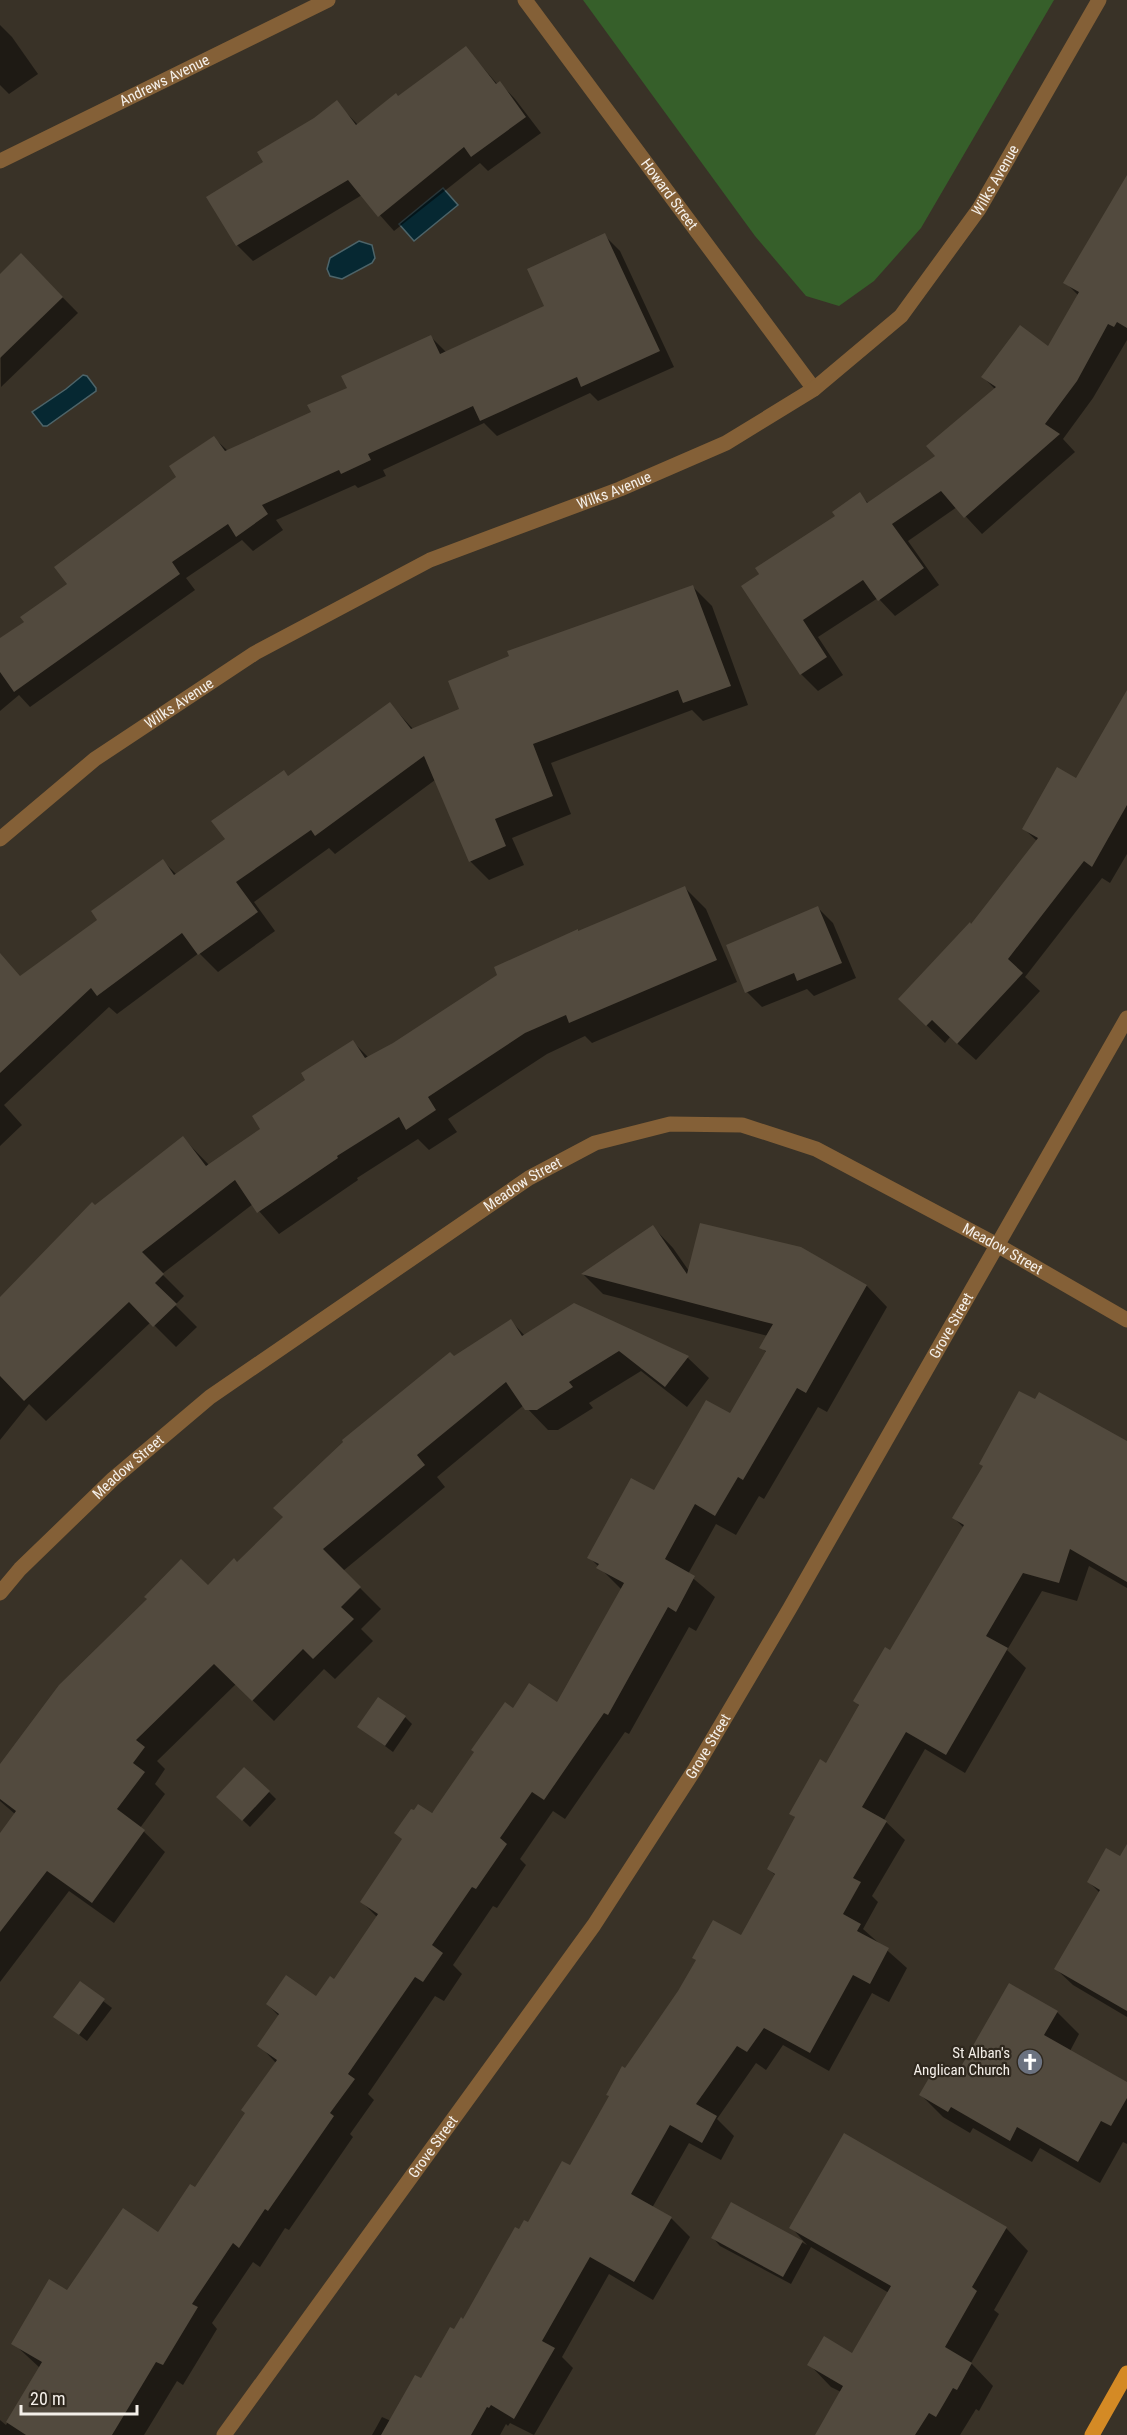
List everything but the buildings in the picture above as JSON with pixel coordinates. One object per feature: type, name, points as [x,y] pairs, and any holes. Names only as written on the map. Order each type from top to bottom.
[{"type":"main road","points":[[1092,2435],[1127,2373]]},
{"type":"street","name":"Andrews Avenue","points":[[0,161],[328,0]]},
{"type":"street","name":"Howard Street","points":[[525,0],[814,389]]},
{"type":"street","name":"Wilks Avenue","points":[[0,838],[95,759],[255,653],[430,560],[620,489],[726,443],[814,389],[901,316],[979,209],[1099,0]]},
{"type":"street","name":"Grove Street","points":[[224,2435],[594,1925],[695,1769],[790,1608],[1127,1018]]},
{"type":"street","name":"Meadow Street","points":[[0,1593],[20,1569],[112,1479],[210,1397],[529,1178],[595,1143],[670,1124],[742,1125],[816,1149],[997,1245],[1127,1320]]},
{"type":"green space","points":[[583,0],[1054,0],[921,228],[874,281],[839,306],[806,296],[755,236]]},
{"type":"water","points":[[443,188],[458,205],[414,241],[399,224]]},
{"type":"water","points":[[359,241],[372,245],[375,258],[372,263],[342,279],[330,276],[327,269],[330,258]]},
{"type":"water","points":[[83,375],[87,376],[96,391],[47,426],[43,426],[32,412]]},
{"type":"place","name":"St Alban's Anglican Church","points":[[1030,2062]]}]
